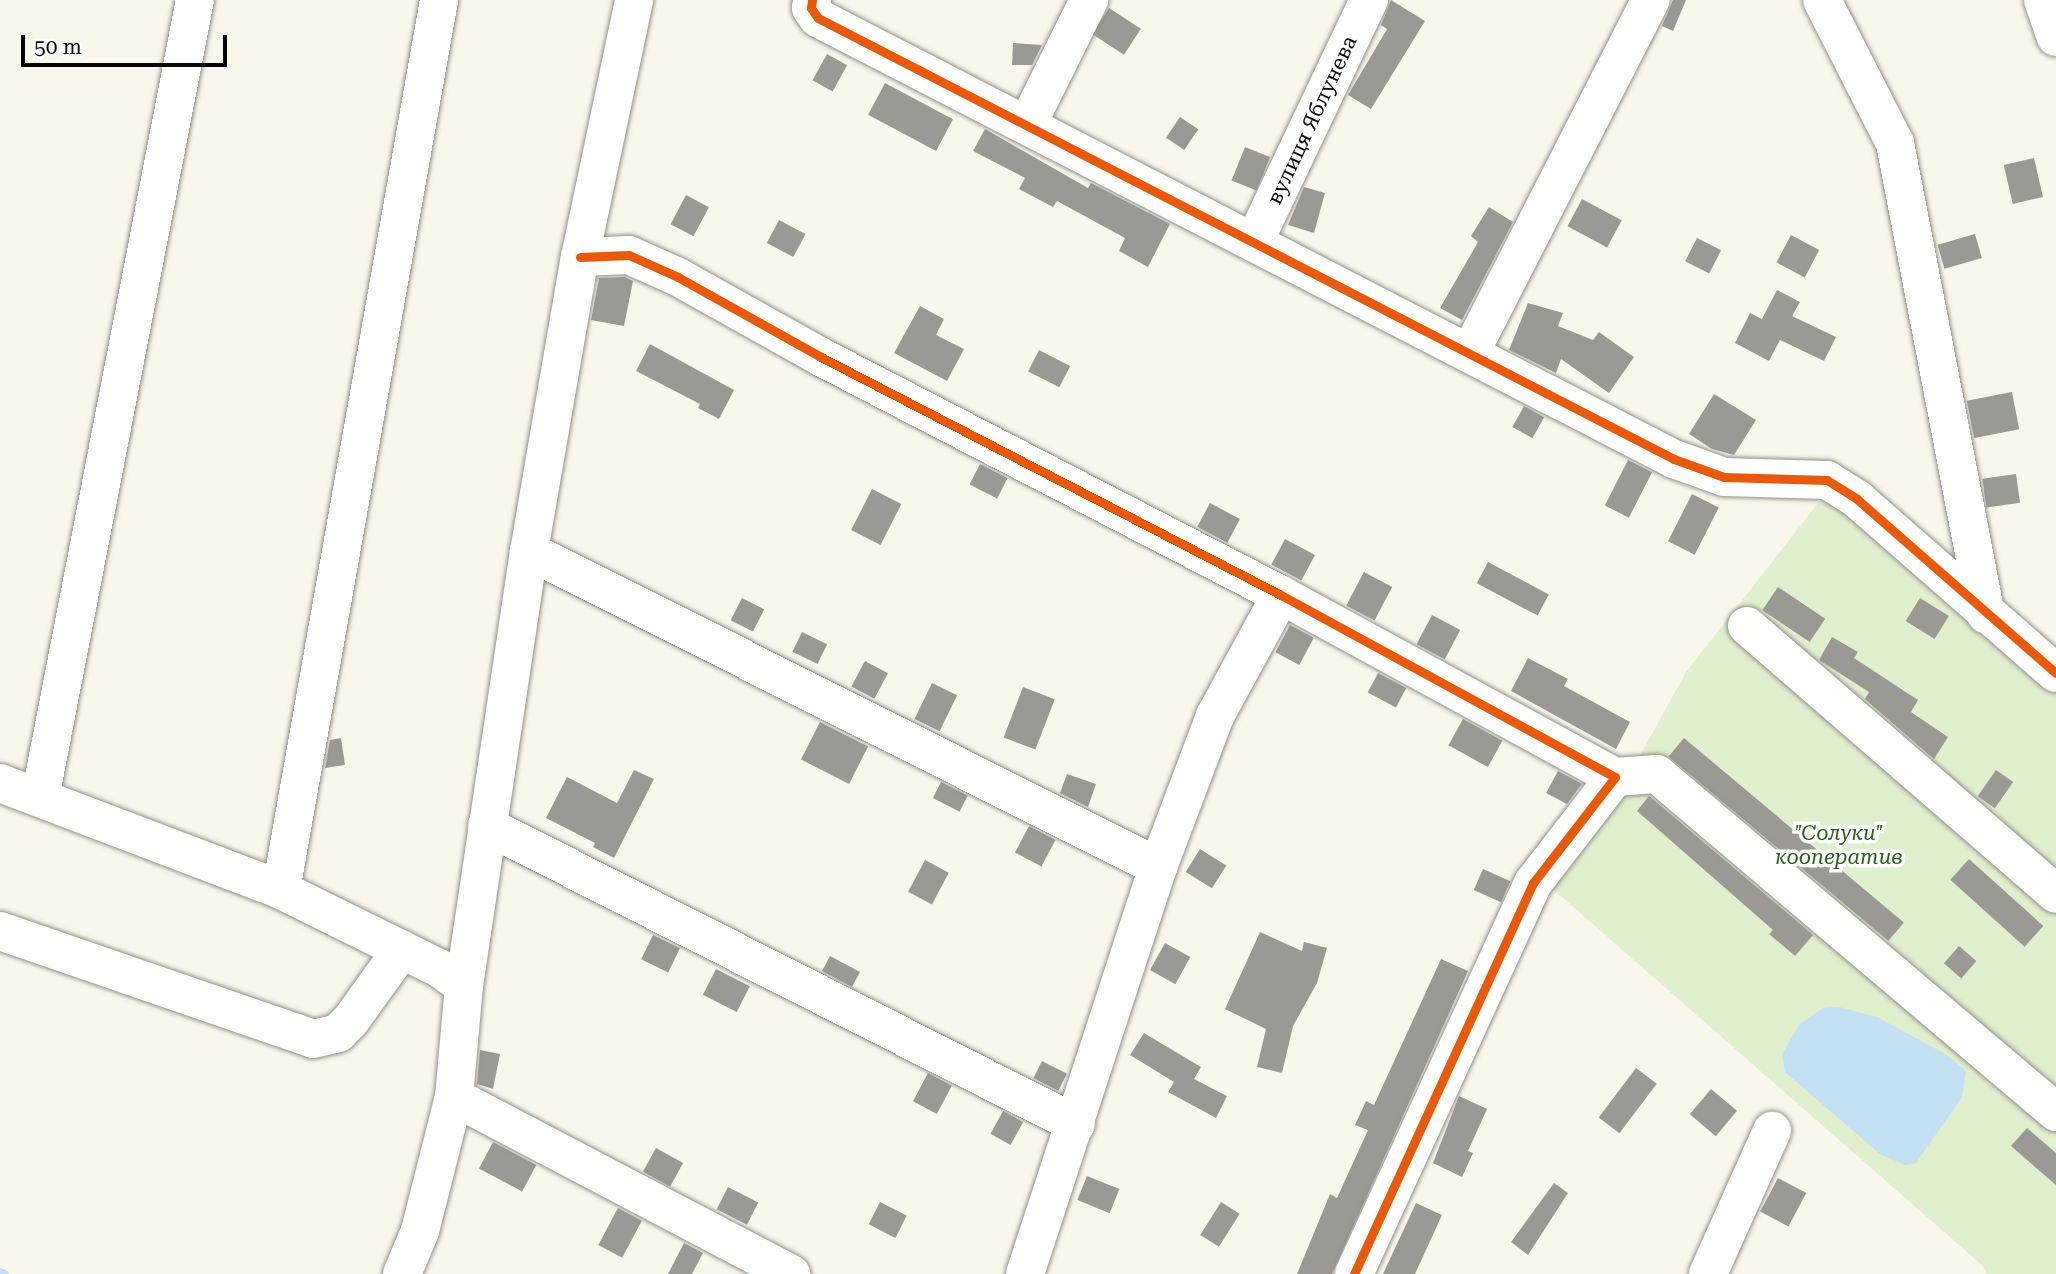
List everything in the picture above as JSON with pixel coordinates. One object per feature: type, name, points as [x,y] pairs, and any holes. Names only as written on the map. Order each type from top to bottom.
[{"type":"street","points":[[40,798],[195,0]]},
{"type":"street","points":[[281,890],[439,0]]},
{"type":"street","points":[[402,1274],[420,1231],[454,1097],[464,986],[529,551],[580,257],[634,0]]},
{"type":"street","points":[[812,0],[811,8],[818,18],[1471,351],[1674,459],[1724,477],[1827,480],[1857,499],[2056,673]]},
{"type":"street","points":[[1027,125],[1089,0]]},
{"type":"street","name":"вулиця Яблунева","points":[[1255,240],[1369,0]]},
{"type":"street","points":[[1471,351],[1651,0]]},
{"type":"street","points":[[1822,0],[1895,143],[1986,614]]},
{"type":"street","points":[[2043,0],[2056,37]]},
{"type":"street","points":[[580,257],[611,253],[649,262],[821,357],[1281,594],[1615,777],[1657,774],[2056,1112]]},
{"type":"street","points":[[529,551],[1158,867]]},
{"type":"street","points":[[1025,1274],[1158,867],[1214,716],[1281,594]]},
{"type":"street","points":[[1747,626],[2056,894]]},
{"type":"street","points":[[1354,1274],[1533,883],[1615,777]]},
{"type":"street","points":[[0,783],[281,890],[402,949],[464,986]]},
{"type":"street","points":[[487,826],[1076,1124]]},
{"type":"street","points":[[0,931],[313,1039],[338,1033],[351,1020],[402,949]]},
{"type":"street","points":[[454,1097],[791,1274]]},
{"type":"street","points":[[1708,1274],[1772,1131]]},
{"type":"green space","name":"\"Солуки\" кооператив","points":[[1832,500],[2056,684],[2056,1274],[1986,1274],[1983,1266],[1547,884],[1621,790],[1686,672],[1818,503]]},
{"type":"water","points":[[1839,1007],[1877,1017],[1947,1055],[1966,1071],[1962,1097],[1916,1163],[1905,1165],[1880,1154],[1785,1072],[1782,1054],[1800,1024],[1823,1008]]},
{"type":"building","points":[[1391,0],[1425,21],[1371,109],[1348,95],[1387,29],[1381,25]]},
{"type":"building","points":[[1673,0],[1686,0],[1673,31],[1662,26]]},
{"type":"building","points":[[1109,8],[1141,29],[1124,55],[1092,34]]},
{"type":"building","points":[[1013,43],[1042,45],[1032,65],[1012,65]]},
{"type":"building","points":[[827,54],[847,65],[833,91],[812,80]]},
{"type":"building","points":[[885,83],[953,119],[936,151],[868,115]]},
{"type":"building","points":[[1180,117],[1198,129],[1184,150],[1166,138]]},
{"type":"building","points":[[985,129],[1088,188],[1091,183],[1170,224],[1148,267],[1119,251],[1125,238],[1057,201],[1053,207],[1019,189],[1025,178],[973,151]]},
{"type":"building","points":[[1245,147],[1270,157],[1257,190],[1232,180]]},
{"type":"building","points":[[2034,158],[2043,197],[2013,204],[2004,165]]},
{"type":"building","points":[[1304,187],[1325,193],[1314,233],[1288,225]]},
{"type":"building","points":[[686,195],[709,207],[693,236],[671,224]]},
{"type":"building","points":[[1582,199],[1622,220],[1607,247],[1567,226]]},
{"type":"building","points":[[1489,207],[1513,222],[1462,320],[1440,308],[1478,242],[1471,236]]},
{"type":"building","points":[[779,220],[805,234],[793,257],[767,243]]},
{"type":"building","points":[[1975,234],[1982,258],[1944,269],[1938,245]]},
{"type":"building","points":[[1791,235],[1819,250],[1805,277],[1776,262]]},
{"type":"building","points":[[1697,238],[1721,250],[1709,273],[1685,261]]},
{"type":"building","points":[[625,277],[633,281],[624,326],[591,320],[599,278]]},
{"type":"building","points":[[1777,290],[1800,302],[1792,316],[1836,337],[1824,361],[1780,340],[1769,361],[1735,343],[1750,313],[1762,319]]},
{"type":"building","points":[[1528,303],[1563,313],[1558,326],[1593,340],[1599,332],[1634,357],[1609,393],[1561,359],[1556,373],[1509,350]]},
{"type":"building","points":[[920,306],[944,319],[936,335],[964,349],[947,381],[894,353]]},
{"type":"building","points":[[650,344],[734,390],[719,419],[698,408],[700,404],[636,371]]},
{"type":"building","points":[[1039,350],[1070,366],[1059,387],[1028,371]]},
{"type":"building","points":[[2012,392],[2019,429],[1974,438],[1967,401]]},
{"type":"building","points":[[1714,394],[1756,420],[1734,455],[1712,449],[1689,434]]},
{"type":"building","points":[[1524,406],[1544,417],[1532,438],[1512,427]]},
{"type":"building","points":[[1628,460],[1652,472],[1629,518],[1605,505]]},
{"type":"building","points":[[980,464],[1008,478],[997,499],[970,484]]},
{"type":"building","points":[[2016,474],[2020,503],[1986,507],[1982,479]]},
{"type":"building","points":[[872,489],[901,504],[881,545],[851,530]]},
{"type":"building","points":[[1692,494],[1719,508],[1695,555],[1668,541]]},
{"type":"building","points":[[1210,503],[1240,519],[1227,543],[1197,527]]},
{"type":"building","points":[[1285,539],[1315,555],[1301,581],[1271,565]]},
{"type":"building","points":[[1488,562],[1549,594],[1538,616],[1477,583]]},
{"type":"building","points":[[1364,572],[1392,587],[1374,621],[1346,606]]},
{"type":"building","points":[[1778,587],[1825,619],[1810,642],[1762,610]]},
{"type":"building","points":[[742,598],[764,609],[753,632],[731,620]]},
{"type":"building","points":[[1920,598],[1949,616],[1935,639],[1906,621]]},
{"type":"building","points":[[1432,615],[1460,630],[1445,659],[1417,644]]},
{"type":"building","points":[[1290,625],[1314,638],[1299,665],[1275,652]]},
{"type":"building","points":[[802,632],[827,644],[818,664],[792,652]]},
{"type":"building","points":[[1832,637],[1858,652],[1854,658],[1918,700],[1911,712],[1948,737],[1934,759],[1865,699],[1869,692],[1819,660]]},
{"type":"building","points":[[1528,658],[1568,679],[1564,686],[1630,722],[1616,749],[1511,691]]},
{"type":"building","points":[[865,661],[888,673],[874,699],[851,687]]},
{"type":"building","points":[[1378,673],[1406,688],[1396,707],[1368,692]]},
{"type":"building","points":[[932,683],[957,695],[940,731],[914,719]]},
{"type":"building","points":[[1023,687],[1055,699],[1035,750],[1004,737]]},
{"type":"building","points":[[1463,719],[1502,741],[1488,767],[1448,745]]},
{"type":"building","points":[[820,722],[868,747],[849,784],[801,759]]},
{"type":"building","points":[[341,738],[345,765],[325,768],[330,740]]},
{"type":"building","points":[[1684,738],[1904,922],[1888,941],[1669,756]]},
{"type":"building","points":[[634,770],[654,779],[614,858],[593,847],[595,843],[546,818],[567,777],[617,803]]},
{"type":"building","points":[[1996,770],[2013,782],[1995,808],[1978,796]]},
{"type":"building","points":[[1558,771],[1582,784],[1567,804],[1546,793]]},
{"type":"building","points":[[1067,774],[1096,784],[1088,807],[1060,793]]},
{"type":"building","points":[[941,782],[968,796],[960,812],[933,798]]},
{"type":"building","points":[[1649,796],[1813,935],[1795,956],[1769,934],[1773,930],[1637,811]]},
{"type":"building","points":[[1029,826],[1055,840],[1041,867],[1015,852]]},
{"type":"building","points":[[1200,849],[1226,865],[1212,888],[1186,872]]},
{"type":"building","points":[[1969,859],[2043,926],[2025,947],[1950,880]]},
{"type":"building","points":[[925,860],[949,873],[932,904],[908,892]]},
{"type":"building","points":[[1483,869],[1510,881],[1501,902],[1474,890]]},
{"type":"building","points":[[1260,932],[1302,951],[1304,942],[1327,948],[1317,983],[1293,1026],[1282,1073],[1257,1067],[1266,1029],[1225,1009]]},
{"type":"building","points":[[653,935],[680,948],[668,972],[641,959]]},
{"type":"building","points":[[1165,943],[1190,957],[1175,984],[1150,970]]},
{"type":"building","points":[[1959,946],[1976,961],[1961,978],[1944,963]]},
{"type":"building","points":[[830,956],[860,972],[852,987],[822,971]]},
{"type":"building","points":[[1441,959],[1468,971],[1332,1274],[1297,1274],[1330,1194],[1337,1198],[1368,1130],[1355,1125],[1366,1101],[1374,1105]]},
{"type":"building","points":[[716,969],[750,986],[737,1012],[703,995]]},
{"type":"building","points":[[1144,1033],[1201,1067],[1194,1079],[1227,1096],[1216,1118],[1168,1092],[1174,1082],[1130,1055]]},
{"type":"building","points":[[480,1050],[500,1054],[493,1089],[477,1084]]},
{"type":"building","points":[[1042,1061],[1067,1074],[1058,1091],[1033,1078]]},
{"type":"building","points":[[1636,1068],[1657,1084],[1619,1133],[1599,1118]]},
{"type":"building","points":[[928,1073],[952,1086],[937,1114],[913,1101]]},
{"type":"building","points":[[1711,1089],[1737,1111],[1716,1136],[1690,1114]]},
{"type":"building","points":[[1459,1096],[1487,1109],[1468,1151],[1473,1153],[1462,1177],[1433,1163]]},
{"type":"building","points":[[1003,1111],[1023,1122],[1011,1145],[990,1134]]},
{"type":"building","points":[[2027,1128],[2056,1153],[2056,1185],[2011,1146]]},
{"type":"building","points":[[493,1142],[536,1165],[522,1191],[479,1168]]},
{"type":"building","points":[[656,1148],[683,1163],[670,1187],[643,1172]]},
{"type":"building","points":[[1087,1176],[1119,1189],[1110,1213],[1077,1200]]},
{"type":"building","points":[[1778,1178],[1806,1193],[1788,1227],[1760,1212]]},
{"type":"building","points":[[1554,1183],[1568,1193],[1528,1255],[1511,1242]]},
{"type":"building","points":[[728,1187],[758,1202],[747,1225],[717,1209]]},
{"type":"building","points":[[880,1202],[907,1216],[895,1238],[869,1224]]},
{"type":"building","points":[[1221,1202],[1240,1214],[1219,1247],[1200,1235]]},
{"type":"building","points":[[1416,1203],[1442,1215],[1415,1274],[1383,1274]]},
{"type":"building","points":[[618,1208],[642,1221],[622,1258],[598,1245]]},
{"type":"building","points":[[684,1243],[703,1253],[692,1274],[668,1274]]},
{"type":"waterway","points":[[0,1272],[5,1274]]},
{"type":"cycle path","points":[[812,0],[811,8],[818,18],[1674,459],[1724,477],[1827,480],[1857,499],[2056,673]]},
{"type":"cycle path","points":[[580,257],[629,255],[678,277],[821,357],[1281,595],[1615,777],[1533,883],[1354,1274]]}]
